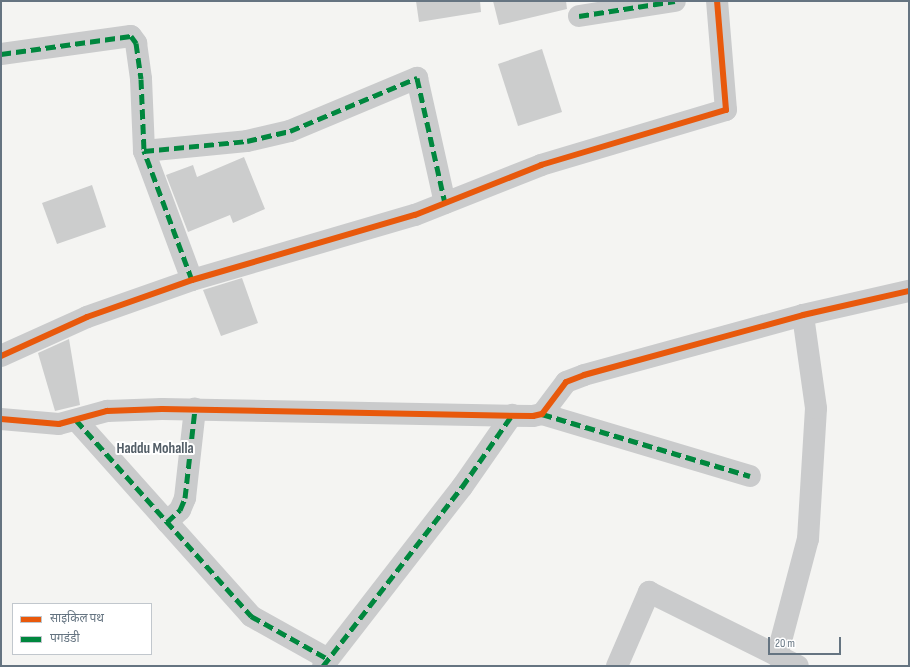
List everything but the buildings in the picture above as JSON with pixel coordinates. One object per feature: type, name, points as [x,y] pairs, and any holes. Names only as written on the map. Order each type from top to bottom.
[{"type":"street","points":[[579,16],[675,1]]},
{"type":"street","points":[[1,356],[80,319],[192,280],[445,203],[541,165],[726,110],[717,1]]},
{"type":"street","points":[[1,54],[131,36],[136,43],[142,79],[144,151],[192,280]]},
{"type":"street","points":[[144,151],[247,141],[290,131],[417,78],[445,203]]},
{"type":"street","points":[[542,414],[566,382],[584,375],[803,315],[909,291]]},
{"type":"street","points":[[777,656],[808,538],[816,408],[803,315]]},
{"type":"street","points":[[1,419],[46,424],[76,420],[107,412],[195,409],[512,415],[542,414],[750,476]]},
{"type":"street","points":[[167,522],[180,510],[185,498],[195,409]]},
{"type":"street","points":[[76,420],[251,616],[325,663],[462,487],[512,415]]},
{"type":"street","points":[[617,666],[649,592],[798,666]]},
{"type":"marked path","points":[[579,16],[675,1]]},
{"type":"marked path","points":[[1,54],[131,36],[136,43],[141,79],[144,151]]},
{"type":"marked path","points":[[192,280],[144,151],[247,141],[290,131],[417,78],[445,203]]},
{"type":"marked path","points":[[167,522],[180,510],[185,498],[195,409]]},
{"type":"marked path","points":[[542,414],[750,476]]},
{"type":"marked path","points":[[323,666],[462,487],[512,415]]},
{"type":"marked path","points":[[76,420],[251,616],[328,659]]},
{"type":"cycle path","points":[[1,356],[87,317],[192,280],[415,215],[541,165],[726,110],[717,1]]},
{"type":"cycle path","points":[[1,419],[59,424],[107,411],[162,409],[533,416],[542,414],[566,382],[584,375],[803,315],[909,291]]},
{"type":"district","name":"Haddu Mohalla","points":[[155,449]]}]
